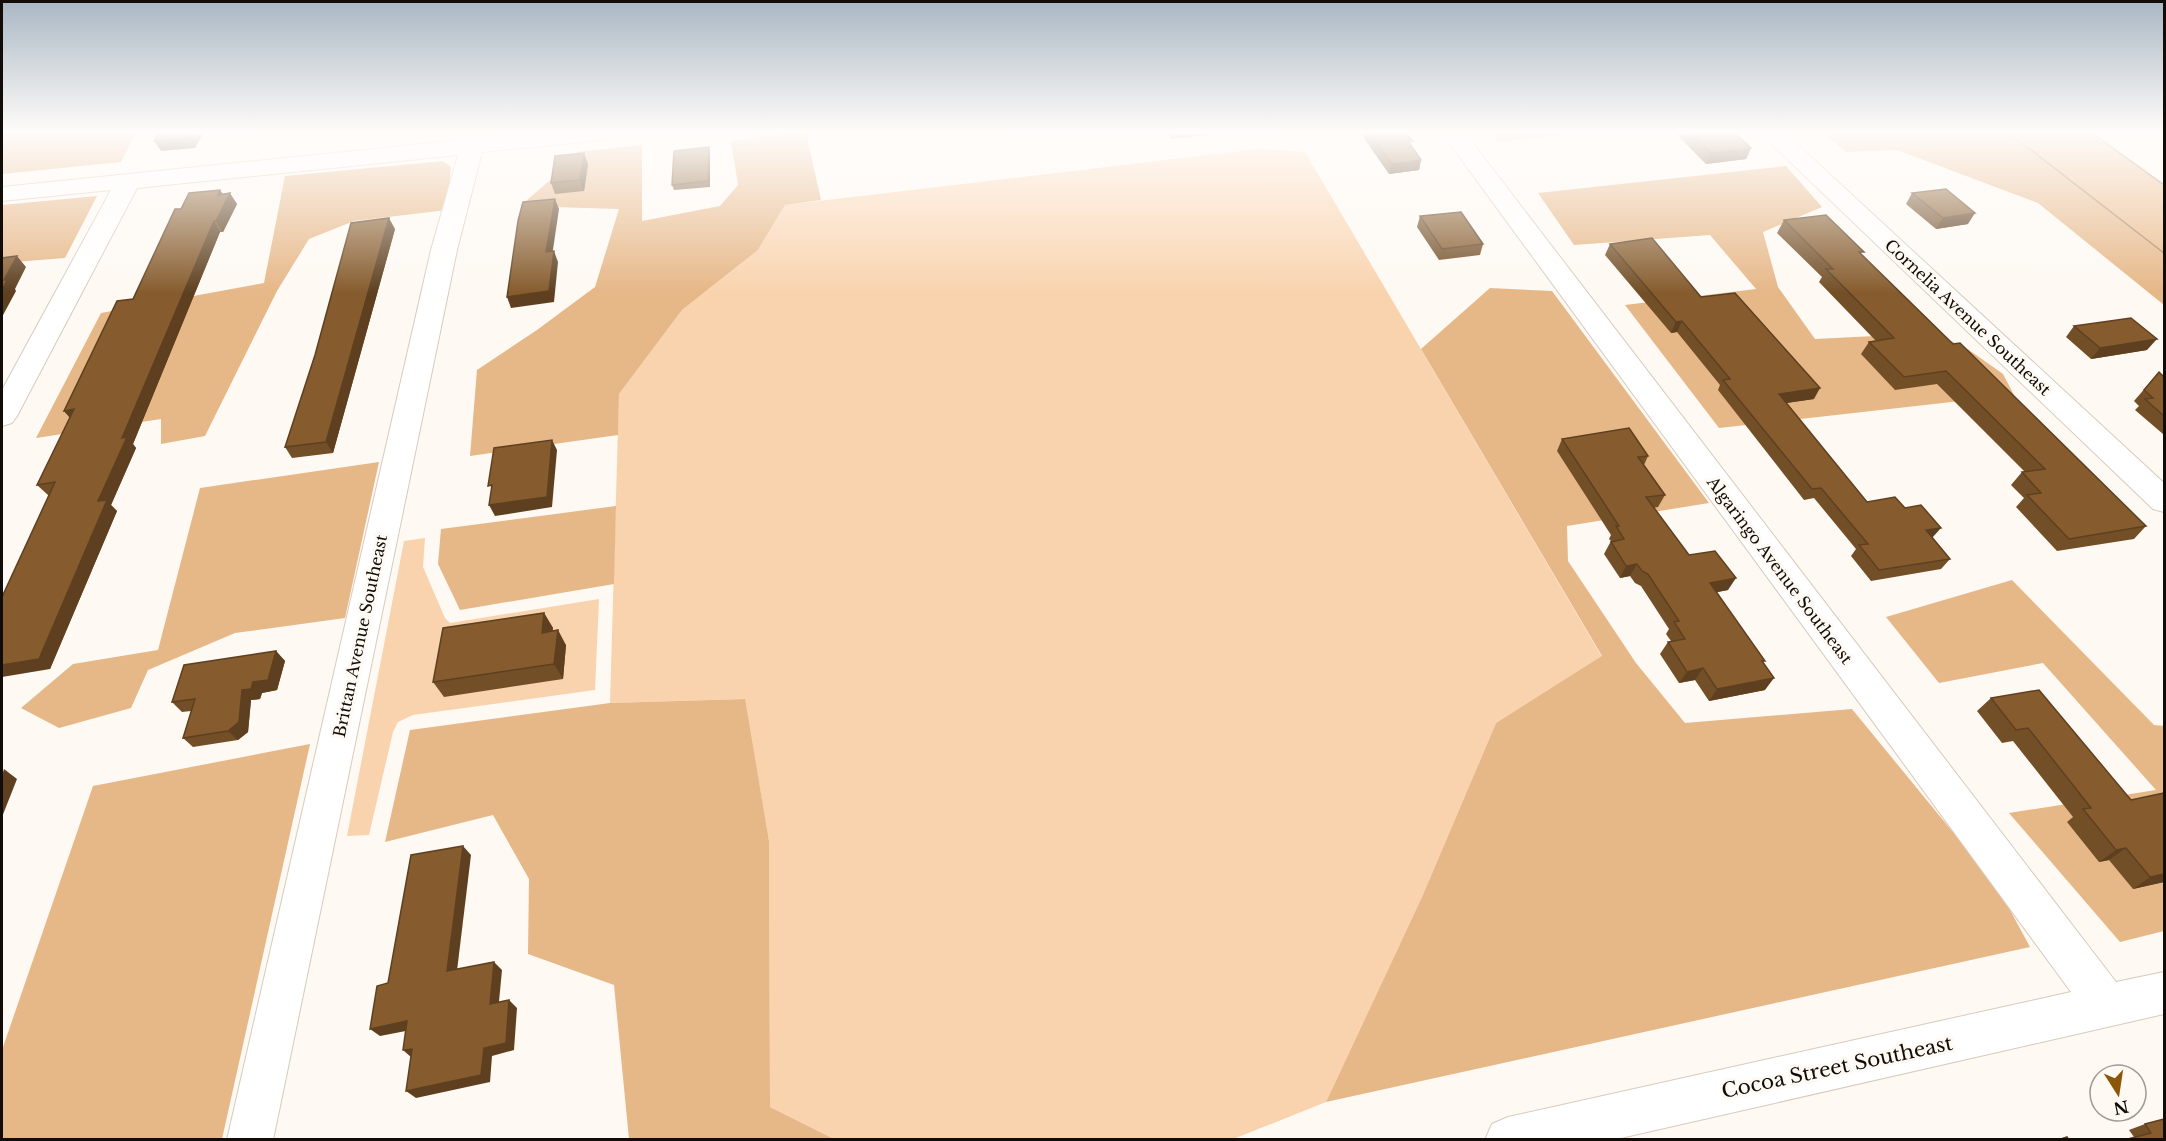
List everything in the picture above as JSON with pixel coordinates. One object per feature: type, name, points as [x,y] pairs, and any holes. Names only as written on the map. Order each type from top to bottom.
[{"type":"street","points":[[2,194],[77,186]]},
{"type":"street","points":[[2,416],[125,186]]},
{"type":"street","name":"Brittan Avenue Southeast","points":[[250,1140],[444,250],[462,186]]},
{"type":"street","name":"Algaringo Avenue Southeast","points":[[1492,186],[2108,1007]]},
{"type":"street","name":"Cornelia Avenue Southeast","points":[[1827,186],[2164,501]]},
{"type":"street","name":"Cocoa Street Southeast","points":[[1509,1140],[2164,993]]},
{"type":"shaded area","points":[[283,186],[449,186],[447,210],[354,221],[309,239],[277,291],[205,436],[161,444],[161,419],[36,438],[101,313],[264,283]]},
{"type":"shaded area","points":[[543,186],[642,186],[642,221],[720,206],[737,186],[818,186],[821,200],[785,205],[758,250],[682,310],[619,394],[618,435],[470,456],[477,370],[537,330],[595,287],[619,209],[520,206]]},
{"type":"shaded area","points":[[943,186],[1325,186],[1602,657],[1496,723],[1422,897],[1326,1102],[1231,1140],[834,1139],[770,1107],[769,841],[744,699],[610,703],[619,394],[682,310],[758,250],[785,205]]},
{"type":"shaded area","points":[[1600,186],[1804,186],[1822,207],[1763,232],[1778,287],[1815,339],[1935,333],[1969,350],[2003,374],[2014,395],[1719,428],[1625,305],[1756,289],[1710,235],[1574,245],[1538,193]]},
{"type":"shaded area","points":[[1993,186],[2078,186],[2164,253],[2164,305],[2038,203]]},
{"type":"shaded area","points":[[2078,186],[2164,186],[2164,253]]},
{"type":"shaded area","points":[[97,196],[65,258],[2,263],[2,205]]},
{"type":"shaded area","points":[[1490,288],[1552,291],[1709,503],[1567,526],[1568,561],[1636,663],[1685,723],[1852,709],[1997,886],[2030,947],[1326,1102],[1422,897],[1496,723],[1602,656],[1421,349]]},
{"type":"shaded area","points":[[379,462],[345,618],[235,633],[148,670],[131,708],[59,728],[21,708],[73,664],[158,650],[200,488]]},
{"type":"shaded area","points":[[616,506],[614,584],[460,610],[438,564],[441,529]]},
{"type":"shaded area","points":[[425,538],[423,567],[445,618],[450,623],[599,599],[595,690],[413,715],[398,722],[393,732],[369,835],[347,836],[404,541]]},
{"type":"shaded area","points":[[2012,580],[2154,725],[2164,726],[2164,931],[2120,942],[2009,813],[2156,790],[2043,663],[1939,683],[1886,617]]},
{"type":"shaded area","points":[[745,699],[769,841],[770,1107],[834,1139],[629,1139],[614,985],[528,954],[529,879],[493,815],[385,842],[410,730],[610,703]]},
{"type":"shaded area","points":[[310,744],[222,1139],[2,1139],[2,1050],[93,786]]},
{"type":"building","points":[[1946,189],[1975,213],[1943,218],[1912,193]]},
{"type":"building","points":[[220,190],[218,195],[230,193],[214,221],[122,438],[127,437],[98,501],[107,500],[39,659],[2,665],[2,597],[55,482],[37,485],[74,409],[64,411],[117,301],[133,299],[175,209],[181,209],[189,193]]},
{"type":"building","points":[[555,199],[546,252],[554,251],[549,291],[507,297],[523,202]]},
{"type":"building","points":[[1461,212],[1483,244],[1442,249],[1420,216]]},
{"type":"building","points":[[1826,215],[1864,252],[1859,252],[1953,344],[1960,343],[2146,526],[2069,539],[2027,495],[2041,493],[2022,472],[2045,469],[1946,371],[1904,377],[1869,342],[1894,338],[1826,269],[1833,269],[1784,220]]},
{"type":"building","points":[[389,218],[326,442],[285,447],[315,355],[351,223]]},
{"type":"building","points":[[1652,238],[1701,297],[1735,293],[1820,388],[1779,394],[1867,502],[1895,497],[1905,508],[1921,505],[1941,528],[1926,530],[1950,559],[1879,570],[1859,545],[1868,544],[1821,488],[1812,489],[1723,380],[1730,379],[1682,321],[1676,322],[1610,244]]},
{"type":"building","points":[[17,256],[4,280],[7,280],[2,290],[2,258]]},
{"type":"building","points":[[2131,318],[2157,339],[2100,348],[2074,326]]},
{"type":"building","points":[[2159,372],[2164,377],[2164,416],[2145,399],[2153,398],[2144,390]]},
{"type":"building","points":[[1629,428],[1648,456],[1638,457],[1665,495],[1646,497],[1689,555],[1715,551],[1736,578],[1710,583],[1765,661],[1762,661],[1774,678],[1717,689],[1703,668],[1687,672],[1668,642],[1685,639],[1674,622],[1679,621],[1648,574],[1642,571],[1637,564],[1626,566],[1611,542],[1624,539],[1616,526],[1619,526],[1562,439]]},
{"type":"building","points":[[552,440],[547,497],[489,505],[492,485],[488,486],[494,448]]},
{"type":"building","points":[[544,613],[542,633],[558,630],[554,664],[433,682],[443,628]]},
{"type":"building","points":[[276,651],[268,680],[253,682],[251,689],[242,690],[239,722],[228,731],[183,738],[195,699],[172,702],[184,665]]},
{"type":"building","points":[[2039,690],[2131,800],[2164,793],[2164,874],[2150,877],[2126,848],[2116,850],[2083,809],[2091,808],[2028,728],[2016,730],[1991,698]]},
{"type":"building","points":[[463,846],[447,971],[494,962],[490,1004],[509,1000],[506,1043],[484,1048],[481,1075],[406,1091],[412,1049],[403,1050],[407,1021],[370,1029],[377,986],[388,983],[411,855]]},
{"type":"building","points":[[2164,1119],[2164,1140],[2124,1140],[2151,1133],[2145,1124]]}]
